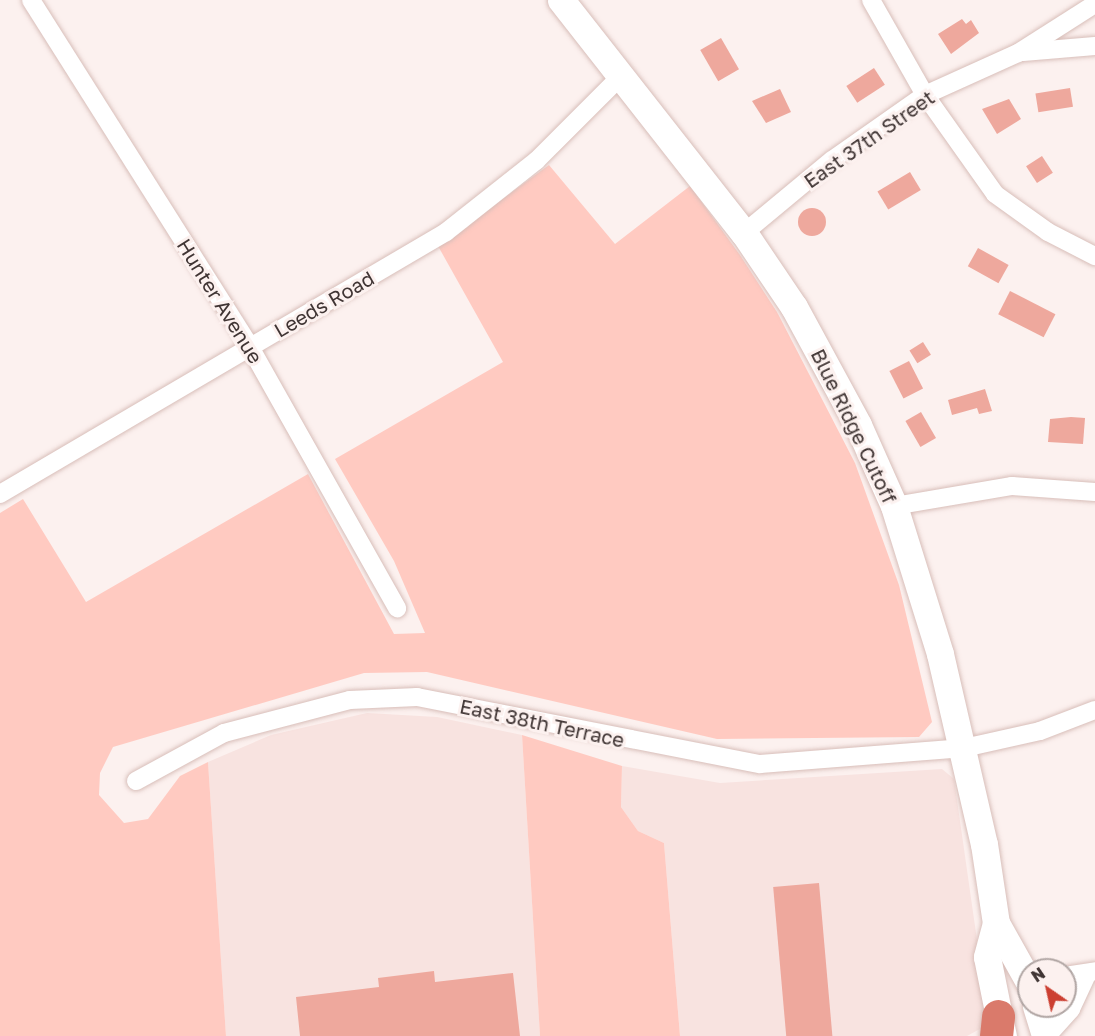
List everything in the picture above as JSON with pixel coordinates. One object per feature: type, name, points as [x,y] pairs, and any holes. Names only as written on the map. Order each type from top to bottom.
[{"type":"main road","name":"Blue Ridge Cutoff","points":[[561,0],[744,233],[827,365],[894,506],[963,748],[996,923],[1019,958]]},
{"type":"main road","name":"Blue Ridge Cutoff","points":[[996,923],[987,957],[999,1029]]},
{"type":"main road","points":[[1040,1018],[1046,1036]]},
{"type":"street","name":"Hunter Avenue","points":[[31,0],[250,348],[397,608]]},
{"type":"street","points":[[871,0],[925,95],[995,194],[1048,232],[1095,256]]},
{"type":"street","name":"East 37th Street","points":[[744,233],[832,160],[925,95],[1018,52],[1095,4]]},
{"type":"street","points":[[1018,52],[1095,46]]},
{"type":"street","name":"Leeds Road","points":[[0,494],[446,232],[536,161],[621,76]]},
{"type":"street","points":[[894,506],[1012,486],[1095,492]]},
{"type":"street","name":"East 38th Terrace","points":[[136,781],[224,733],[350,700],[417,697],[760,764],[963,748],[1040,731],[1095,710]]},
{"type":"street","points":[[1046,1036],[1071,1009],[1090,974]]},
{"type":"shaded area","points":[[549,165],[615,244],[690,186],[740,255],[777,312],[855,463],[899,585],[932,722],[919,737],[717,739],[427,672],[364,673],[113,747],[100,773],[99,795],[124,823],[148,819],[180,776],[208,762],[226,1036],[0,1036],[0,513],[23,499],[86,602],[308,474],[394,634],[425,633],[394,561],[335,459],[503,362],[438,246]]},
{"type":"shaded area","points":[[367,713],[437,717],[522,735],[540,1036],[226,1036],[208,762],[271,735]]},
{"type":"shaded area","points":[[522,735],[622,766],[621,807],[638,831],[664,843],[680,1036],[540,1036]]},
{"type":"shaded area","points":[[622,766],[720,783],[942,769],[954,779],[989,1024],[967,1036],[680,1036],[664,843],[638,831],[621,807]]},
{"type":"building","points":[[962,19],[966,24],[971,20],[979,33],[951,54],[938,34]]},
{"type":"building","points":[[721,38],[739,69],[718,81],[700,50]]},
{"type":"building","points":[[874,68],[885,85],[857,103],[846,86]]},
{"type":"building","points":[[1070,88],[1073,107],[1038,112],[1035,93]]},
{"type":"building","points":[[780,89],[791,112],[766,123],[752,101]]},
{"type":"building","points":[[1009,99],[1021,119],[997,134],[982,109]]},
{"type":"building","points":[[1042,156],[1053,173],[1037,183],[1026,166]]},
{"type":"building","points":[[910,172],[921,190],[888,210],[877,192]]},
{"type":"building","points":[[812,208],[822,212],[826,222],[822,232],[812,236],[802,232],[798,222],[802,212]]},
{"type":"building","points":[[978,248],[1009,265],[998,283],[968,266]]},
{"type":"building","points":[[1010,291],[1055,314],[1044,337],[998,314]]},
{"type":"building","points":[[923,342],[931,355],[917,363],[909,350]]},
{"type":"building","points":[[909,361],[923,389],[903,399],[889,371]]},
{"type":"building","points":[[985,389],[992,411],[979,414],[977,408],[952,415],[948,400]]},
{"type":"building","points":[[921,412],[936,438],[920,447],[905,421]]},
{"type":"building","points":[[1085,418],[1083,444],[1048,442],[1050,419]]},
{"type":"building","points":[[819,883],[832,1036],[786,1036],[773,887]]},
{"type":"building","points":[[434,971],[435,982],[513,973],[520,1036],[300,1036],[296,997],[379,987],[378,978]]}]
